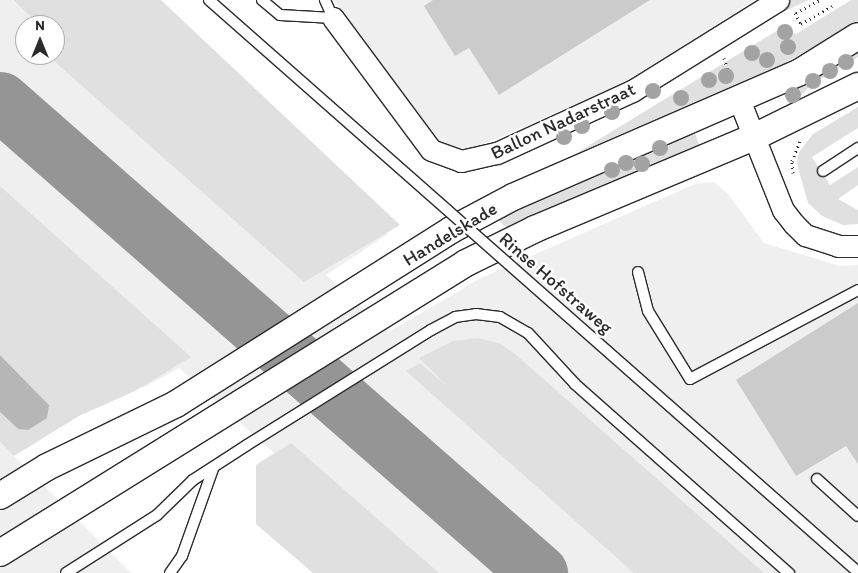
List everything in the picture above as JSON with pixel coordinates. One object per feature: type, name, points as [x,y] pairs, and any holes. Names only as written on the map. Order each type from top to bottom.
[{"type":"street","name":"Ballon Nadarstraat","points":[[329,9],[431,150],[461,161],[497,153],[632,91],[778,0]]},
{"type":"street","name":"Handelskade","points":[[0,496],[58,462],[176,404],[451,230],[513,196],[738,97],[800,72],[858,36]]},
{"type":"street","name":"Handelskade","points":[[0,554],[466,263],[535,229],[754,137],[858,86]]},
{"type":"street","points":[[738,97],[783,210],[794,224],[805,235],[838,246],[858,246]]},
{"type":"lane","name":"Rinse Hofstraweg","points":[[209,0],[858,572]]},
{"type":"lane","points":[[262,0],[280,15],[329,9]]},
{"type":"lane","points":[[823,171],[858,148]]},
{"type":"lane","points":[[638,272],[648,311],[690,379],[858,290]]},
{"type":"lane","points":[[66,573],[162,511],[193,480],[447,321],[476,314],[494,316],[528,333],[575,384],[789,573]]},
{"type":"lane","points":[[170,573],[182,556],[213,469]]},
{"type":"lane","points":[[817,479],[858,516]]},
{"type":"path","points":[[795,14],[801,24],[832,6]]},
{"type":"shaded area","points":[[0,0],[12,0],[24,10],[122,0],[388,234],[326,275],[389,332],[479,279],[695,184],[714,182],[728,194],[764,243],[840,266],[858,265],[858,573],[313,573],[256,524],[256,465],[274,453],[179,368],[143,388],[0,261]]},
{"type":"shaded area","points":[[13,0],[161,0],[400,225],[304,282],[58,65],[65,65],[65,15],[29,15]]},
{"type":"shaded area","points":[[334,0],[755,0],[623,83],[471,150],[445,145],[431,134]]},
{"type":"shaded area","points":[[790,0],[809,0],[759,23],[787,4]]},
{"type":"shaded area","points":[[851,0],[858,0],[858,22],[853,25],[783,64],[575,154],[783,27],[796,34]]},
{"type":"shaded area","points":[[858,50],[858,57],[811,85],[790,107],[782,90]]},
{"type":"shaded area","points":[[858,107],[858,128],[812,157],[830,185],[858,167],[858,185],[838,199],[858,210],[858,224],[843,225],[822,216],[808,203],[797,164],[799,152],[813,134]]},
{"type":"shaded area","points":[[694,130],[700,147],[507,228],[496,218]]},
{"type":"shaded area","points":[[0,186],[191,357],[135,391],[79,416],[14,456],[0,442],[0,412],[18,429],[49,405],[0,355]]},
{"type":"shaded area","points":[[478,338],[501,344],[515,354],[764,573],[634,573],[406,371],[420,363],[448,387],[419,358],[453,341]]},
{"type":"shaded area","points":[[0,355],[49,405],[47,418],[28,430],[18,429],[0,412]]},
{"type":"shaded area","points":[[0,442],[131,573],[0,573]]},
{"type":"shaded area","points":[[291,443],[439,573],[313,573],[256,524],[256,465]]},
{"type":"building","points":[[433,0],[650,0],[499,95],[469,48],[455,56],[424,6]]},
{"type":"building","points":[[858,303],[858,464],[846,446],[796,476],[736,380]]},
{"type":"taxiway","points":[[0,101],[538,573]]}]
